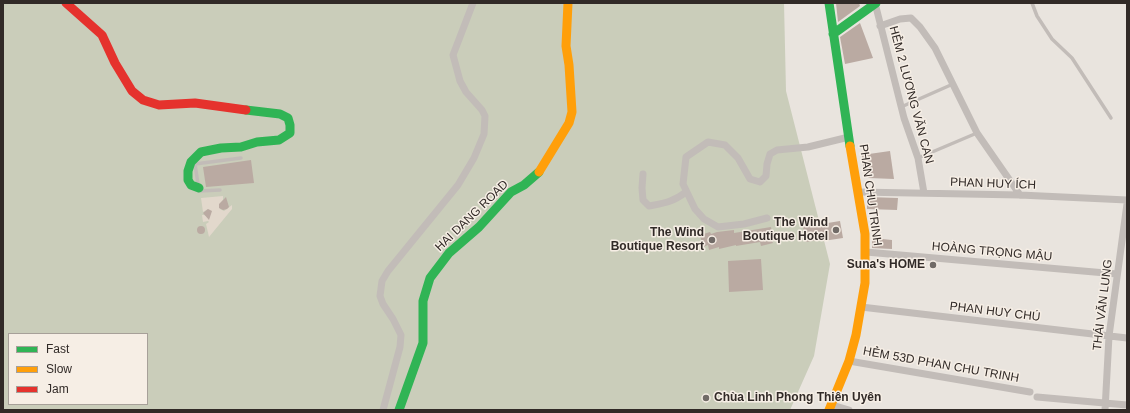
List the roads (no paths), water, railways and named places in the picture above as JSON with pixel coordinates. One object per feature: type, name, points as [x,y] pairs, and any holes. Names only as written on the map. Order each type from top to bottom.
[{"type":"street","points":[[66,3],[102,35],[115,63],[132,91],[143,100],[159,105],[195,103],[280,114],[288,118],[290,132],[279,140],[257,142],[241,147],[220,148],[201,152],[191,162],[188,171],[188,180],[191,185],[199,188]]},
{"type":"street","name":"HAI DANG ROAD","points":[[382,410],[400,347],[401,335],[380,296],[382,282],[388,271],[458,185],[474,158],[484,134],[484,116],[482,110],[466,92],[460,81],[453,55],[473,3]]},
{"type":"street","name":"HAI DANG ROAD","points":[[399,410],[423,344],[423,301],[430,278],[449,253],[480,227],[511,192],[524,185],[540,171],[569,122],[572,112],[572,102],[566,46],[568,3]]},
{"type":"street","name":"PHAN CHU TRINH","points":[[829,3],[865,234],[866,252],[865,283],[849,360],[830,407]]},
{"type":"street","points":[[833,34],[875,3]]},
{"type":"street","name":"HẺM 2 LƯƠNG VĂN CAN","points":[[875,3],[901,108],[918,158],[924,193]]},
{"type":"street","points":[[880,26],[900,19],[911,18],[920,27],[935,48],[977,133],[1020,195]]},
{"type":"street","points":[[767,218],[744,224],[718,227],[704,219],[695,209],[683,184],[686,157],[708,142],[725,145],[738,158],[750,180],[760,182],[766,176],[770,154],[777,150],[808,147],[849,137]]},
{"type":"street","points":[[643,174],[643,200],[649,206],[663,204],[676,199],[686,192]]},
{"type":"street","name":"PHAN HUY ÍCH","points":[[858,192],[1020,195],[1127,200]]},
{"type":"street","name":"THÁI VĂN LUNG","points":[[1105,407],[1109,336],[1127,204]]},
{"type":"street","name":"HOÀNG TRỌNG MẬU","points":[[866,252],[1117,274]]},
{"type":"street","name":"PHAN HUY CHÚ","points":[[861,307],[1127,338]]},
{"type":"street","name":"HẺM 53D PHAN CHU TRINH","points":[[849,360],[1030,392]]},
{"type":"street","points":[[1037,397],[1105,407],[1127,405]]},
{"type":"street","points":[[830,407],[849,410]]},
{"type":"lane","points":[[1032,3],[1037,16],[1052,39],[1072,58],[1111,118]]},
{"type":"lane","points":[[1034,8],[1038,3]]},
{"type":"lane","points":[[901,108],[953,83]]},
{"type":"lane","points":[[918,158],[977,133]]},
{"type":"lane","points":[[220,190],[199,191],[195,164],[241,158]]},
{"type":"place","name":"The Wind Boutique Hotel","points":[[836,230]]},
{"type":"place","name":"The Wind Boutique Resort","points":[[712,240]]},
{"type":"place","name":"Suna's HOME","points":[[933,265]]},
{"type":"place","name":"Chùa Linh Phong Thiên Uyên","points":[[706,398]]}]
